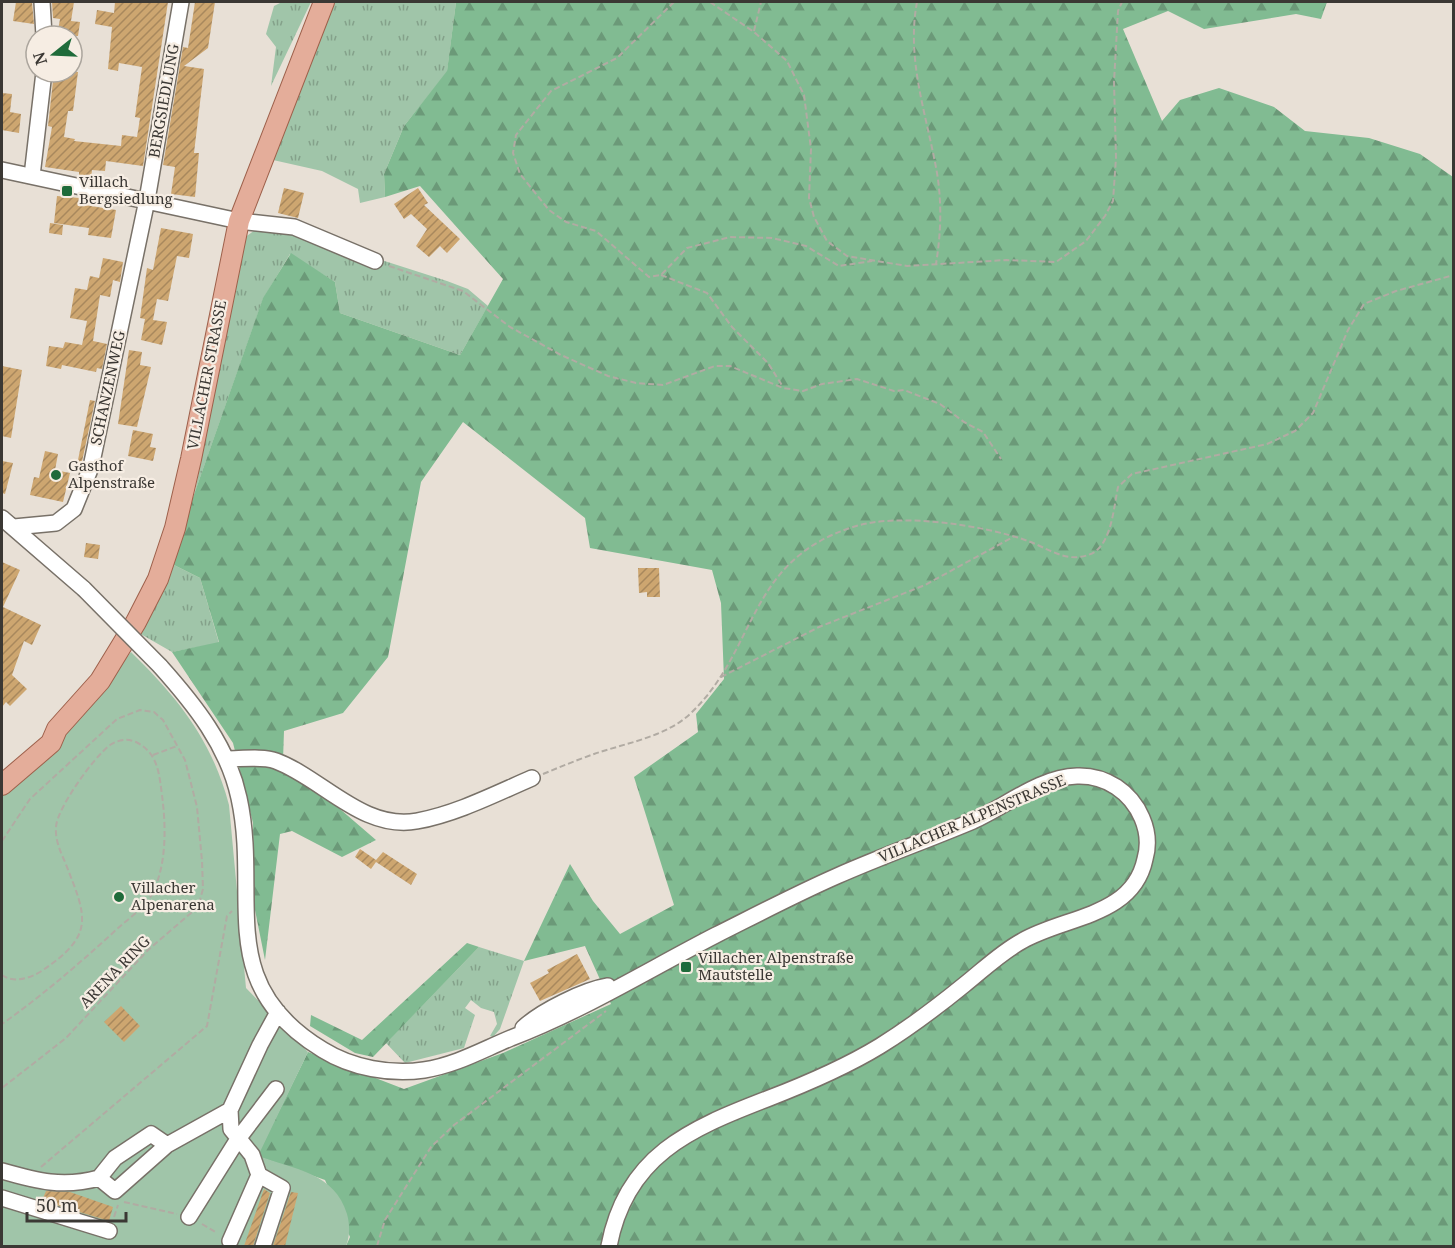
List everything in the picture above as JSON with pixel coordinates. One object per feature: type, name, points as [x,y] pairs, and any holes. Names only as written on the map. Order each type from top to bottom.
[{"type":"main road","name":"VILLACHER STRASSE","points":[[2,785],[51,743],[57,729],[100,681],[136,622],[158,579],[175,528],[191,459],[239,221],[324,2]]},
{"type":"main road","name":"VILLACHER STRASSE","points":[[2,770],[45,733],[57,729]]},
{"type":"street","points":[[42,2],[43,24]]},
{"type":"street","name":"BERGSIEDLUNG","points":[[147,200],[181,2]]},
{"type":"street","points":[[32,176],[43,84]]},
{"type":"street","points":[[2,170],[239,221],[294,227],[375,261]]},
{"type":"street","name":"SCHANZENWEG","points":[[8,523],[56,524],[74,509],[91,467],[147,200]]},
{"type":"street","name":"VILLACHER ALPENSTRASSE","points":[[8,523],[84,589],[160,666],[193,704],[226,759],[238,793],[245,832],[244,897],[247,946],[265,992],[278,1012],[295,1031],[329,1054],[387,1071],[421,1070],[445,1065],[528,1033],[807,890],[979,818],[1056,779],[1084,776],[1107,781],[1126,793],[1140,813],[1148,844],[1142,873],[1121,900],[1048,928],[1006,950],[926,1015],[853,1062],[726,1114],[670,1144],[650,1162],[621,1204],[609,1246]]},
{"type":"street","points":[[226,759],[275,761],[358,809],[384,819],[415,822],[471,804],[532,778]]},
{"type":"street","points":[[263,1246],[282,1188],[259,1175],[252,1155],[231,1129],[230,1110],[278,1012]]},
{"type":"street","points":[[189,1217],[238,1139],[276,1089]]},
{"type":"street","points":[[99,1178],[115,1191],[167,1145],[230,1110]]},
{"type":"street","points":[[2,1171],[28,1179],[74,1185],[99,1178],[115,1158],[151,1134],[167,1145]]},
{"type":"street","points":[[230,1241],[259,1175]]},
{"type":"street","points":[[2,1198],[111,1228]]},
{"type":"path","points":[[674,2],[617,58],[551,91],[516,135],[513,153],[520,174],[549,210],[566,222],[596,231],[649,277],[661,275],[707,293],[732,327],[768,363],[783,388]]},
{"type":"path","points":[[710,2],[754,32],[787,61],[804,95],[811,149],[809,198],[814,217],[827,241],[847,256],[907,266],[1006,260],[1056,262],[1086,241],[1106,216],[1113,201],[1116,158],[1114,82],[1119,11],[1122,2]]},
{"type":"path","points":[[754,32],[761,2]]},
{"type":"path","points":[[917,2],[912,28],[920,98],[937,173],[942,227],[936,264]]},
{"type":"path","points":[[661,275],[687,248],[730,237],[772,238],[806,246],[839,266],[875,261]]},
{"type":"path","points":[[375,261],[463,291],[510,327],[561,355],[608,376],[663,385],[715,366],[730,366],[783,388],[803,391],[822,384],[857,379],[894,391],[904,390],[940,404],[964,422],[983,432],[995,446],[1001,459]]},
{"type":"path","points":[[532,778],[593,754],[658,734],[690,715],[719,678],[766,590],[790,562],[822,538],[855,526],[900,521],[980,527],[1071,557],[1083,557],[1095,552],[1106,537],[1118,487],[1122,480],[1131,474],[1267,444],[1294,431],[1313,412],[1348,330],[1364,304],[1396,291],[1454,275]]},
{"type":"path","points":[[719,678],[819,627],[925,585],[1013,537]]},
{"type":"path","name":"ARENA RING","points":[[2,841],[30,799],[106,727],[130,712],[149,711],[159,716],[190,774],[198,816],[202,890],[198,907],[148,950],[66,1038],[2,1088]]},
{"type":"path","points":[[2,975],[14,980],[34,975],[75,943],[81,932],[80,903],[55,834],[59,813],[71,794],[111,744],[131,740],[148,749],[153,755],[177,746]]},
{"type":"path","name":"ARENA RING","points":[[2,1024],[43,995],[83,961],[143,906],[153,891],[163,854],[165,822],[157,764],[153,755]]},
{"type":"path","points":[[28,1179],[207,1026],[227,916],[244,897]]},
{"type":"path","points":[[376,1246],[385,1220],[431,1147],[454,1125],[614,1005]]},
{"type":"path","points":[[114,1199],[189,1217],[230,1241]]},
{"type":"path","points":[[111,1228],[117,1209]]},
{"type":"green space","points":[[282,2],[311,2],[271,86],[276,47],[266,34],[274,6]]},
{"type":"green space","points":[[334,2],[456,2],[447,72],[404,126],[384,174],[385,197],[360,203],[358,189],[322,171],[273,160]]},
{"type":"green space","points":[[456,2],[1327,2],[1321,19],[1296,14],[1204,29],[1168,11],[1123,29],[1162,121],[1180,100],[1219,88],[1274,107],[1305,131],[1369,138],[1420,154],[1453,177],[1453,1246],[346,1246],[350,1237],[325,1180],[257,1156],[308,1052],[404,1089],[503,1053],[611,1004],[585,946],[524,961],[570,864],[593,901],[620,934],[674,905],[634,777],[698,732],[696,714],[724,679],[721,603],[712,570],[590,548],[585,518],[463,422],[421,482],[388,657],[343,713],[284,731],[283,760],[376,840],[342,857],[292,831],[280,834],[265,960],[254,905],[253,823],[233,743],[172,652],[219,642],[200,578],[170,563],[263,298],[291,253],[335,282],[340,313],[460,355],[503,279],[420,186],[385,197],[384,174],[404,126],[447,71]]},
{"type":"green space","points":[[255,230],[294,232],[447,281],[468,289],[488,306],[460,355],[340,313],[335,282],[290,254],[263,299],[195,492],[244,238]]},
{"type":"green space","points":[[170,563],[200,578],[219,643],[172,652],[139,633]]},
{"type":"green space","name":"Villacher Alpenarena","points":[[131,652],[178,703],[203,740],[213,760],[229,805],[246,988],[308,1052],[258,1156],[312,1174],[333,1189],[341,1200],[348,1218],[349,1234],[346,1246],[2,1246],[2,789],[97,695]]},
{"type":"green space","points":[[467,943],[479,947],[373,1057],[355,1053],[310,1026],[311,1015],[362,1040]]},
{"type":"green space","points":[[479,947],[524,961],[500,1029],[493,1037],[490,1036],[497,1024],[494,1012],[481,1008],[471,1000],[465,1008],[475,1015],[464,1048],[405,1063],[386,1043]]},
{"type":"building","points":[[16,2],[32,2],[34,24],[13,21]]},
{"type":"building","points":[[52,2],[74,2],[71,21],[80,22],[80,24],[59,24],[60,19],[53,18]]},
{"type":"building","points":[[115,2],[168,2],[143,166],[106,161],[105,171],[92,170],[91,179],[79,177],[79,172],[45,167],[52,127],[48,126],[53,84],[76,84],[73,111],[68,111],[64,137],[75,139],[74,141],[121,146],[122,135],[137,137],[140,118],[135,117],[142,67],[119,63],[118,71],[108,69],[112,27],[95,24],[97,10],[114,13]]},
{"type":"building","points":[[195,2],[215,2],[208,48],[184,66],[204,69],[194,153],[199,153],[195,197],[171,194],[175,167],[163,165],[183,47],[188,48]]},
{"type":"building","points":[[2,93],[12,94],[10,112],[21,114],[19,133],[2,130]]},
{"type":"building","points":[[284,188],[304,193],[298,218],[278,213]]},
{"type":"building","points":[[418,188],[428,203],[424,205],[460,239],[447,253],[440,246],[429,257],[416,246],[427,229],[411,214],[404,219],[394,204]]},
{"type":"building","points":[[57,196],[79,198],[78,204],[116,210],[111,238],[88,235],[89,228],[54,223]]},
{"type":"building","points":[[50,223],[63,225],[62,235],[49,233]]},
{"type":"building","points":[[161,228],[193,234],[189,258],[177,256],[168,301],[157,299],[153,320],[167,322],[162,345],[141,340],[145,319],[140,318],[147,268],[153,270]]},
{"type":"building","points":[[103,258],[123,262],[120,282],[113,280],[110,297],[100,295],[93,341],[107,344],[102,369],[97,368],[96,372],[62,365],[61,369],[46,366],[49,346],[63,348],[65,342],[82,345],[87,321],[70,318],[75,288],[87,290],[90,276],[99,278]]},
{"type":"building","points":[[129,350],[142,352],[140,365],[151,367],[137,427],[118,424]]},
{"type":"building","points":[[2,366],[22,370],[11,438],[2,436]]},
{"type":"building","points":[[90,400],[95,401],[81,466],[77,465]]},
{"type":"building","points":[[133,430],[153,434],[150,447],[156,448],[153,461],[128,456]]},
{"type":"building","name":"Gasthof Alpenstraße","points":[[45,451],[58,454],[55,470],[70,473],[63,502],[30,495],[34,477],[39,478]]},
{"type":"building","points":[[2,461],[13,463],[5,494],[2,493]]},
{"type":"building","points":[[86,543],[100,545],[98,559],[84,557]]},
{"type":"building","points":[[2,562],[20,570],[3,607],[41,625],[32,645],[24,641],[12,675],[27,689],[10,706],[6,702],[2,707]]},
{"type":"building","points":[[638,568],[659,568],[660,597],[647,597],[647,592],[639,593]]},
{"type":"building","points":[[360,849],[376,860],[383,852],[417,874],[411,885],[376,862],[371,869],[355,857]]},
{"type":"building","points":[[577,954],[590,979],[540,1001],[530,983],[549,973],[547,970]]},
{"type":"building","points":[[121,1006],[140,1026],[124,1042],[104,1022]]},
{"type":"building","points":[[264,1189],[270,1193],[253,1246],[244,1246]]},
{"type":"building","points":[[46,1191],[70,1192],[113,1207],[109,1221],[53,1204],[54,1201],[43,1198]]},
{"type":"building","points":[[291,1192],[298,1193],[285,1246],[273,1246]]},
{"type":"place","name":"Villach Bergsiedlung","points":[[67,191]]},
{"type":"place","name":"Gasthof Alpenstraße","points":[[56,475]]},
{"type":"place","name":"Villacher Alpenarena","points":[[119,897]]},
{"type":"place","name":"Villacher Alpenstraße Mautstelle","points":[[686,967]]}]
